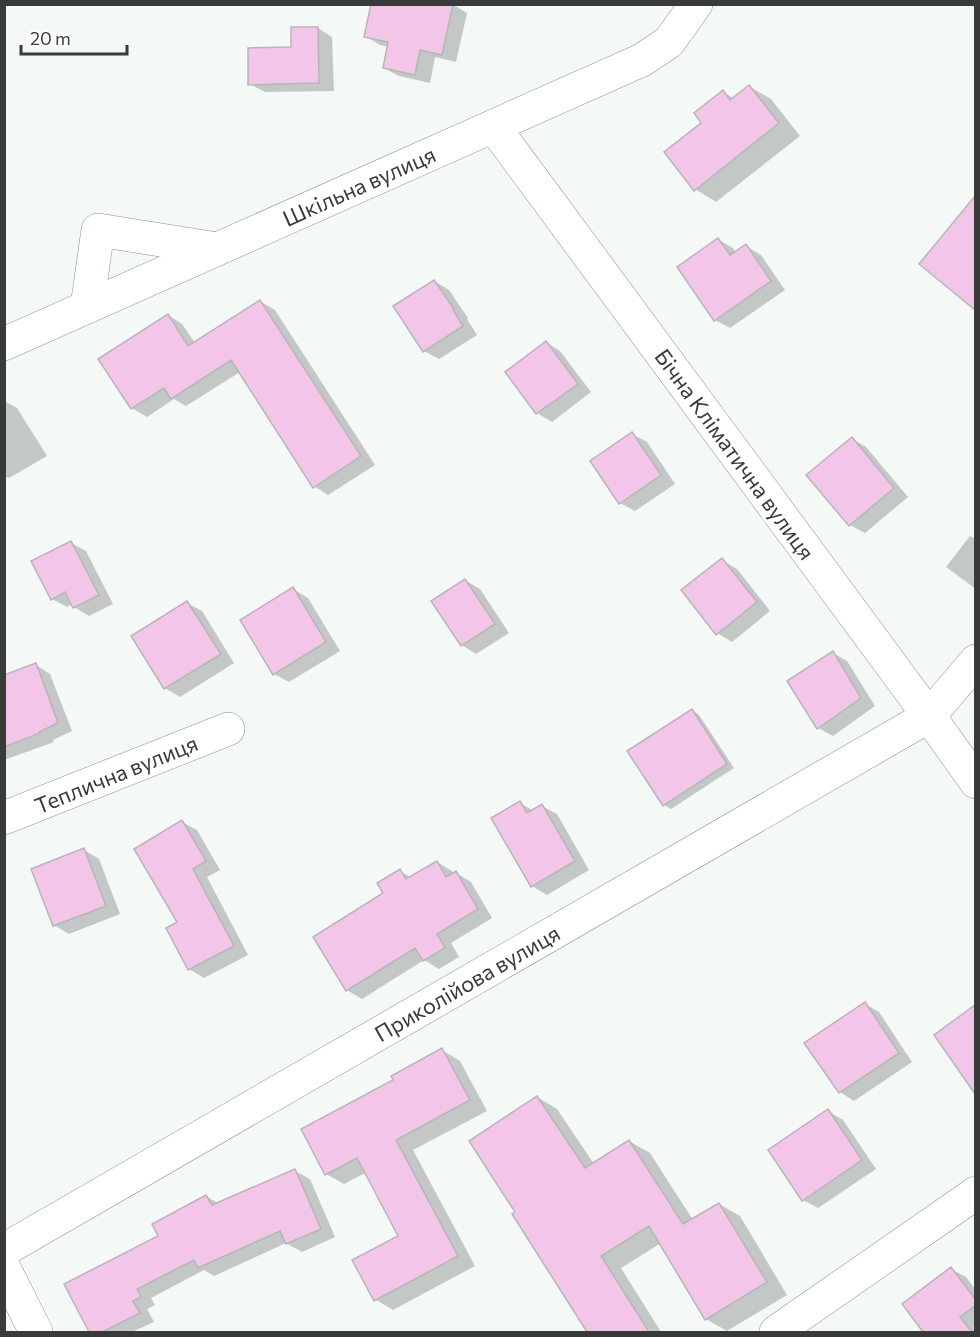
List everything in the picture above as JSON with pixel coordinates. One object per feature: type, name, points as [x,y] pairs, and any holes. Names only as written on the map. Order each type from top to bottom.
[{"type":"street","name":"Шкільна вулиця","points":[[4,344],[642,60],[669,42],[696,4]]},
{"type":"street","name":"Бічна Кліматична вулиця","points":[[494,127],[929,716],[975,782]]},
{"type":"street","points":[[87,307],[98,230],[217,249]]},
{"type":"street","points":[[929,716],[975,661]]},
{"type":"street","name":"Приколійова вулиця","points":[[4,1250],[929,716]]},
{"type":"street","name":"Теплична вулиця","points":[[4,818],[228,729]]},
{"type":"street","points":[[776,1332],[975,1193]]},
{"type":"street","points":[[4,1268],[36,1332]]},
{"type":"building","points":[[371,4],[453,4],[442,55],[420,50],[415,75],[383,68],[388,42],[364,37]]},
{"type":"building","points":[[291,27],[318,27],[319,83],[248,85],[248,48],[291,47]]},
{"type":"building","points":[[749,85],[779,123],[694,191],[664,152],[701,123],[694,113],[723,90],[730,100]]},
{"type":"building","points":[[975,196],[975,310],[919,264]]},
{"type":"building","points":[[718,238],[730,255],[746,244],[771,281],[714,321],[677,267]]},
{"type":"building","points":[[434,280],[463,326],[423,352],[393,306]]},
{"type":"building","points":[[260,300],[361,456],[313,488],[231,360],[171,399],[164,388],[131,409],[98,359],[168,314],[188,346]]},
{"type":"building","points":[[546,341],[578,384],[536,414],[505,372]]},
{"type":"building","points":[[632,432],[661,475],[619,504],[590,461]]},
{"type":"building","points":[[852,437],[894,488],[849,526],[806,475]]},
{"type":"building","points":[[71,541],[99,595],[73,608],[65,592],[51,600],[31,561]]},
{"type":"building","points":[[722,558],[757,602],[716,635],[681,590]]},
{"type":"building","points":[[465,579],[495,624],[461,646],[431,601]]},
{"type":"building","points":[[293,587],[326,642],[273,675],[240,620]]},
{"type":"building","points":[[187,601],[221,654],[164,689],[131,636]]},
{"type":"building","points":[[833,651],[861,698],[817,729],[787,681]]},
{"type":"building","points":[[36,663],[58,723],[40,733],[4,747],[4,675]]},
{"type":"building","points":[[692,709],[727,764],[663,806],[627,751]]},
{"type":"building","points":[[520,801],[527,813],[542,804],[575,861],[531,887],[491,818]]},
{"type":"building","points":[[182,820],[206,861],[193,869],[234,946],[188,970],[166,928],[177,922],[134,849]]},
{"type":"building","points":[[84,848],[106,906],[53,926],[31,869]]},
{"type":"building","points":[[437,861],[446,877],[456,871],[478,909],[437,934],[445,948],[423,961],[415,948],[346,991],[313,937],[383,893],[377,883],[400,869],[406,879]]},
{"type":"building","points":[[865,1002],[899,1053],[839,1093],[804,1043]]},
{"type":"building","points":[[975,1005],[975,1094],[934,1035]]},
{"type":"building","points":[[442,1048],[470,1100],[396,1140],[458,1256],[374,1301],[352,1260],[398,1236],[357,1158],[325,1175],[301,1129],[393,1080],[391,1076]]},
{"type":"building","points":[[537,1096],[585,1168],[629,1140],[683,1224],[719,1203],[767,1282],[705,1320],[649,1226],[601,1256],[649,1332],[587,1332],[512,1214],[515,1212],[469,1141]]},
{"type":"building","points":[[828,1109],[862,1160],[802,1201],[768,1150]]},
{"type":"building","points":[[295,1169],[321,1229],[286,1244],[280,1231],[198,1268],[194,1260],[137,1289],[141,1297],[133,1301],[140,1313],[102,1332],[89,1332],[64,1284],[158,1236],[152,1224],[206,1195],[212,1205]]},
{"type":"building","points":[[951,1267],[975,1299],[975,1306],[960,1317],[972,1332],[923,1332],[902,1304]]}]
